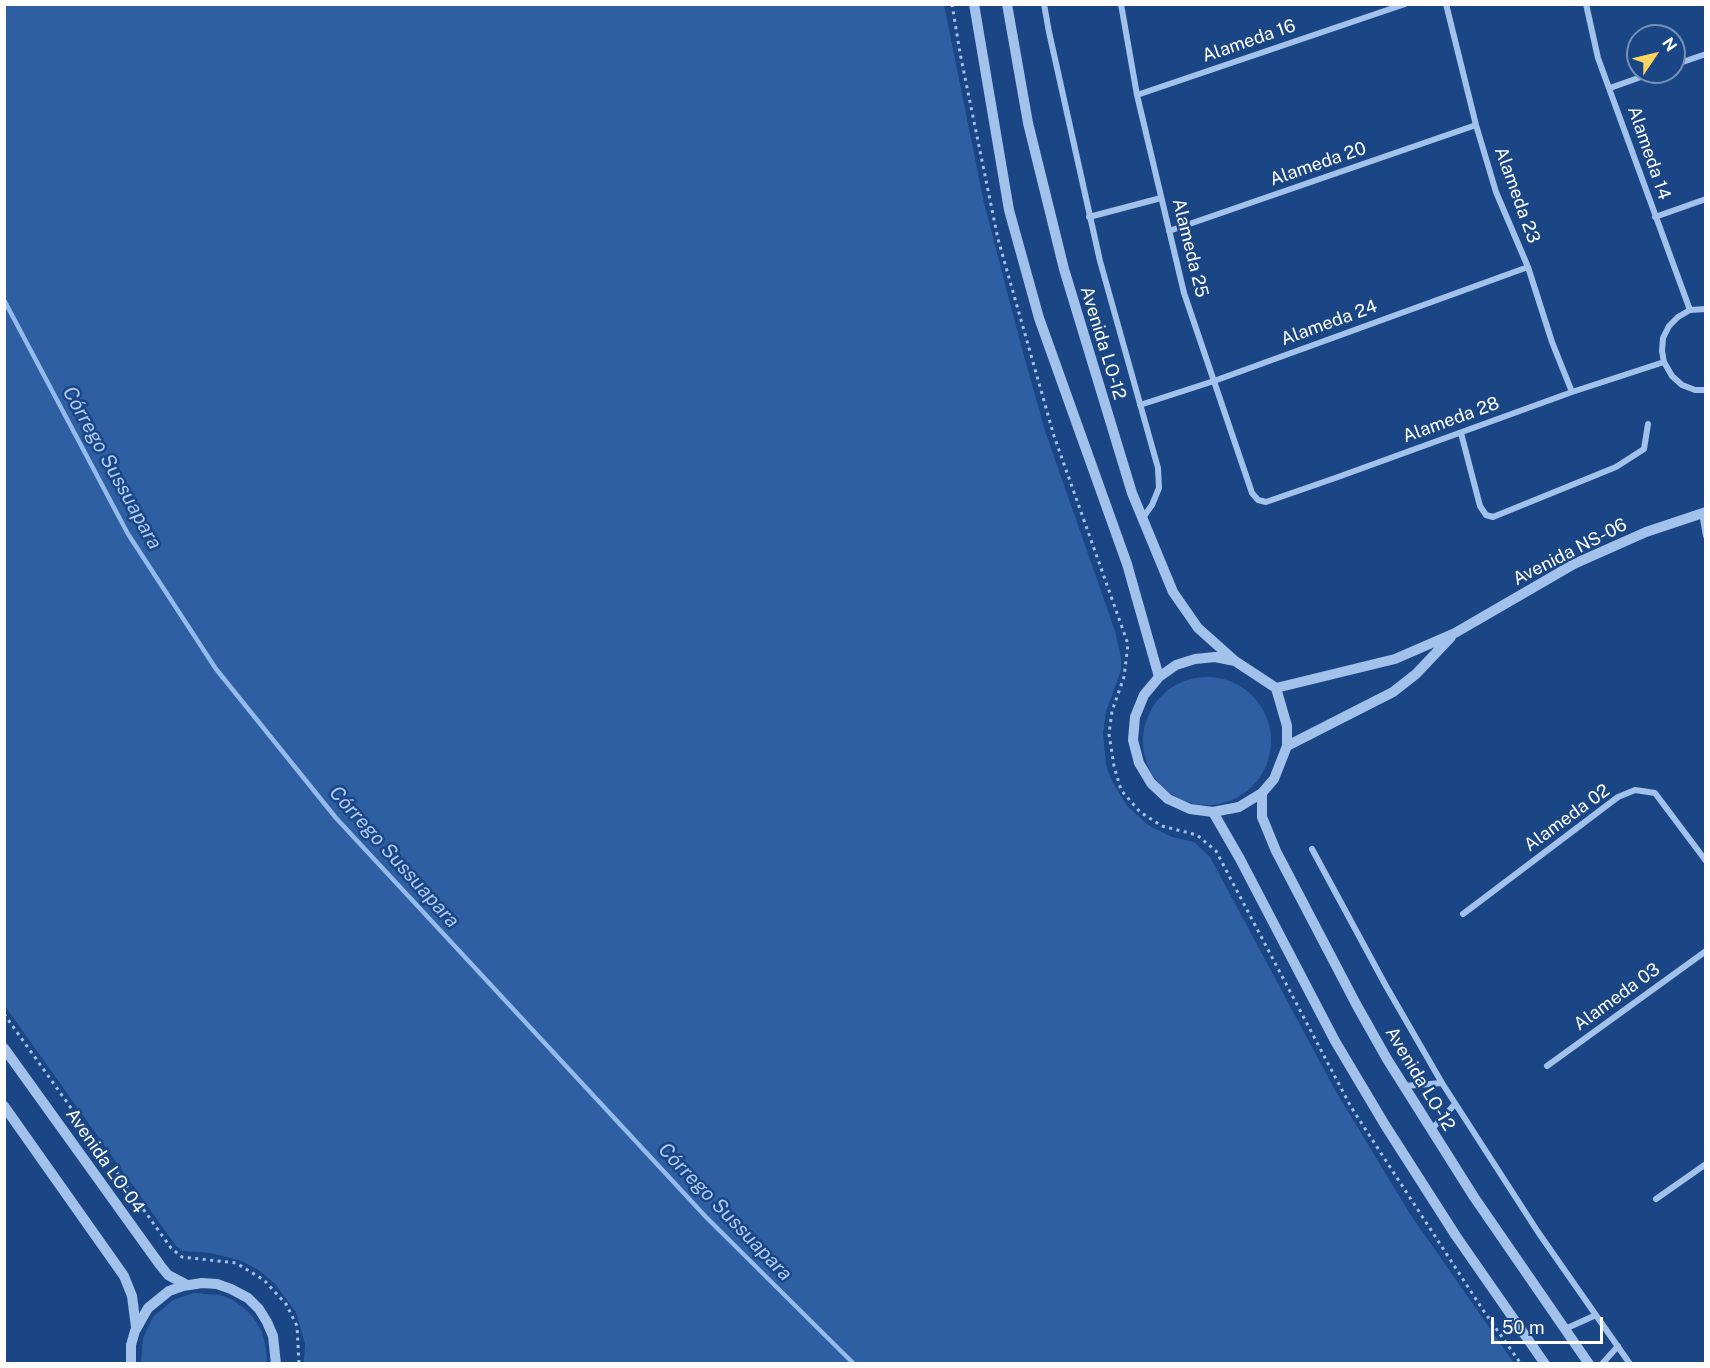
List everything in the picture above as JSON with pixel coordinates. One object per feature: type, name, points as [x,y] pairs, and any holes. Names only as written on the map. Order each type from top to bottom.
[{"type":"street","points":[[974,4],[1009,210],[1039,318],[1127,564],[1159,677]]},
{"type":"street","name":"Avenida LO-12","points":[[1007,4],[1028,123],[1064,269],[1142,519],[1173,592],[1198,628],[1234,661]]},
{"type":"street","points":[[1044,4],[1048,32],[1100,261],[1158,468],[1159,488],[1152,505],[1142,519]]},
{"type":"street","name":"Alameda 25","points":[[1121,4],[1137,95],[1184,293],[1252,493]]},
{"type":"street","name":"Alameda 16","points":[[1137,95],[1405,4]]},
{"type":"street","name":"Alameda 23","points":[[1446,4],[1476,125],[1496,192],[1528,267],[1552,342],[1572,392]]},
{"type":"street","name":"Alameda 14","points":[[1586,4],[1598,58],[1689,310]]},
{"type":"street","points":[[1686,61],[1706,54]]},
{"type":"street","points":[[1610,88],[1626,82]]},
{"type":"street","name":"Alameda 20","points":[[1169,231],[1476,125]]},
{"type":"street","points":[[1089,216],[1161,198]]},
{"type":"street","points":[[1655,217],[1706,199]]},
{"type":"street","name":"Alameda 24","points":[[1140,405],[1214,381],[1528,267]]},
{"type":"street","points":[[1706,309],[1689,310],[1678,317],[1669,326],[1663,338],[1662,351],[1664,362],[1672,376],[1682,385],[1695,390],[1706,390]]},
{"type":"street","name":"Alameda 28","points":[[1252,493],[1258,500],[1266,502],[1572,392],[1664,362]]},
{"type":"street","points":[[1461,433],[1480,506],[1486,515],[1493,517],[1624,462],[1644,449],[1648,424]]},
{"type":"street","points":[[1704,513],[1706,536]]},
{"type":"street","name":"Avenida NS-06","points":[[1276,688],[1395,659],[1455,633],[1574,564],[1646,532],[1704,513]]},
{"type":"street","name":"Avenida NS-06","points":[[1287,746],[1393,692],[1416,674],[1455,633]]},
{"type":"street","points":[[1215,657],[1234,661],[1276,688],[1287,726],[1287,746],[1274,779],[1262,793],[1239,807],[1213,812],[1190,809],[1168,799],[1151,783],[1139,763],[1133,740],[1135,717],[1144,695],[1159,677],[1176,665],[1195,659],[1215,657]]},
{"type":"street","name":"Alameda 02","points":[[1464,914],[1618,797],[1635,790],[1655,793],[1706,861]]},
{"type":"street","name":"Avenida LO-12","points":[[1262,793],[1262,817],[1276,851],[1356,1004],[1431,1130],[1507,1246],[1589,1364]]},
{"type":"street","points":[[1213,812],[1335,1041],[1370,1100],[1456,1236],[1545,1364]]},
{"type":"street","points":[[1312,849],[1380,976],[1442,1083],[1538,1232],[1630,1364]]},
{"type":"street","name":"Alameda 03","points":[[1547,1066],[1706,951]]},
{"type":"street","name":"Avenida LO-04","points":[[4,1048],[166,1273],[187,1285]]},
{"type":"street","points":[[1404,1086],[1442,1083]]},
{"type":"street","points":[[1431,1130],[1455,1104]]},
{"type":"street","points":[[4,1106],[124,1276],[131,1293],[136,1327]]},
{"type":"street","points":[[1656,1199],[1706,1164]]},
{"type":"street","points":[[131,1364],[131,1346],[136,1327],[146,1311],[156,1300],[169,1292],[187,1285],[202,1283],[224,1286],[251,1301],[271,1328],[275,1343],[276,1364]]},
{"type":"street","points":[[1565,1329],[1596,1315]]},
{"type":"street","points":[[1602,1364],[1618,1346]]},
{"type":"path","points":[[952,4],[998,238],[1054,436],[1128,644],[1124,677],[1112,711],[1109,734],[1114,766],[1121,790],[1140,812],[1162,826],[1197,835],[1216,851],[1351,1107],[1483,1310],[1521,1364]]},
{"type":"path","points":[[4,1014],[171,1248],[182,1257],[236,1263],[264,1280],[286,1304],[297,1326],[299,1364]]},
{"type":"shaded area","points":[[4,5],[944,5],[984,203],[1021,345],[1045,431],[1115,631],[1121,658],[1121,670],[1106,711],[1103,733],[1106,765],[1111,779],[1127,806],[1148,825],[1172,837],[1194,842],[1210,857],[1335,1090],[1410,1214],[1514,1363],[304,1363],[305,1344],[296,1312],[275,1284],[260,1271],[242,1261],[211,1253],[183,1251],[176,1246],[5,1006]]},
{"type":"shaded area","points":[[1207,677],[1231,682],[1252,696],[1266,717],[1271,741],[1266,765],[1252,786],[1231,800],[1207,805],[1183,800],[1162,786],[1148,765],[1143,741],[1148,717],[1162,696],[1183,682]]},
{"type":"shaded area","points":[[194,1293],[220,1295],[233,1300],[245,1309],[262,1332],[267,1363],[141,1363],[143,1338],[153,1317],[173,1300]]},
{"type":"waterway","name":"Córrego Sussuapara","points":[[4,300],[128,534],[216,669],[336,818],[706,1217],[854,1364]]}]
